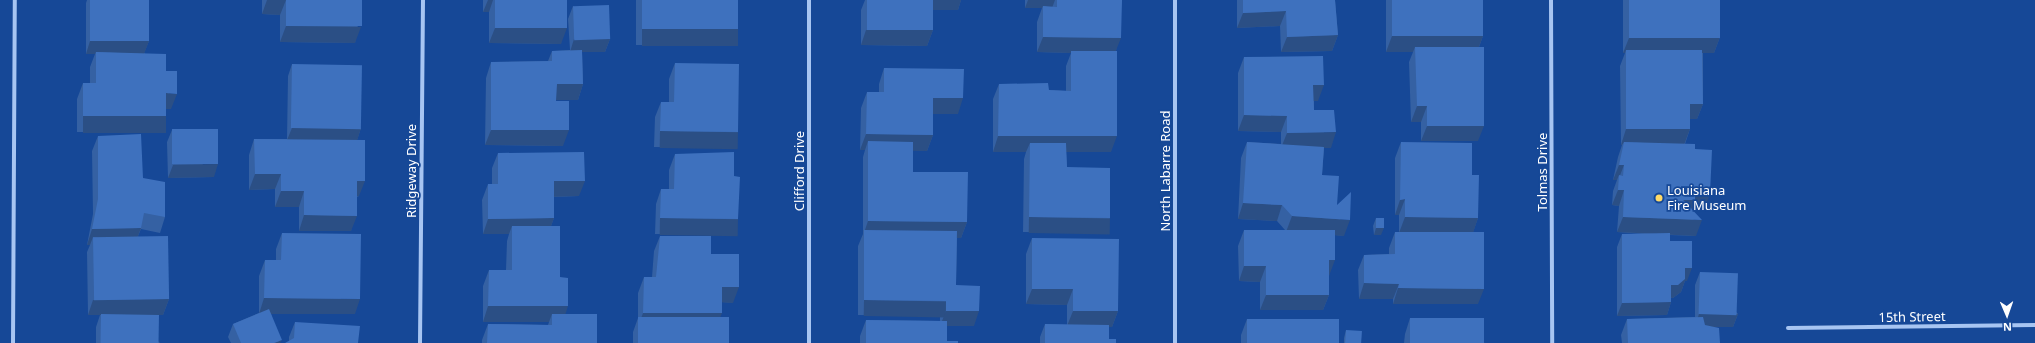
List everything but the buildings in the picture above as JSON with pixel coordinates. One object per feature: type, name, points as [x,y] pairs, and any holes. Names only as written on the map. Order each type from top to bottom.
[{"type":"street","points":[[14,343],[15,0]]},
{"type":"street","name":"Ridgeway Drive","points":[[420,343],[423,0]]},
{"type":"street","name":"Clifford Drive","points":[[809,0],[809,343]]},
{"type":"street","name":"North Labarre Road","points":[[1175,0],[1175,343]]},
{"type":"street","name":"Tolmas Drive","points":[[1552,0],[1552,343]]},
{"type":"street","name":"15th Street","points":[[1788,328],[2035,325]]},
{"type":"place","name":"Louisiana Fire Museum","points":[[1659,198]]}]
